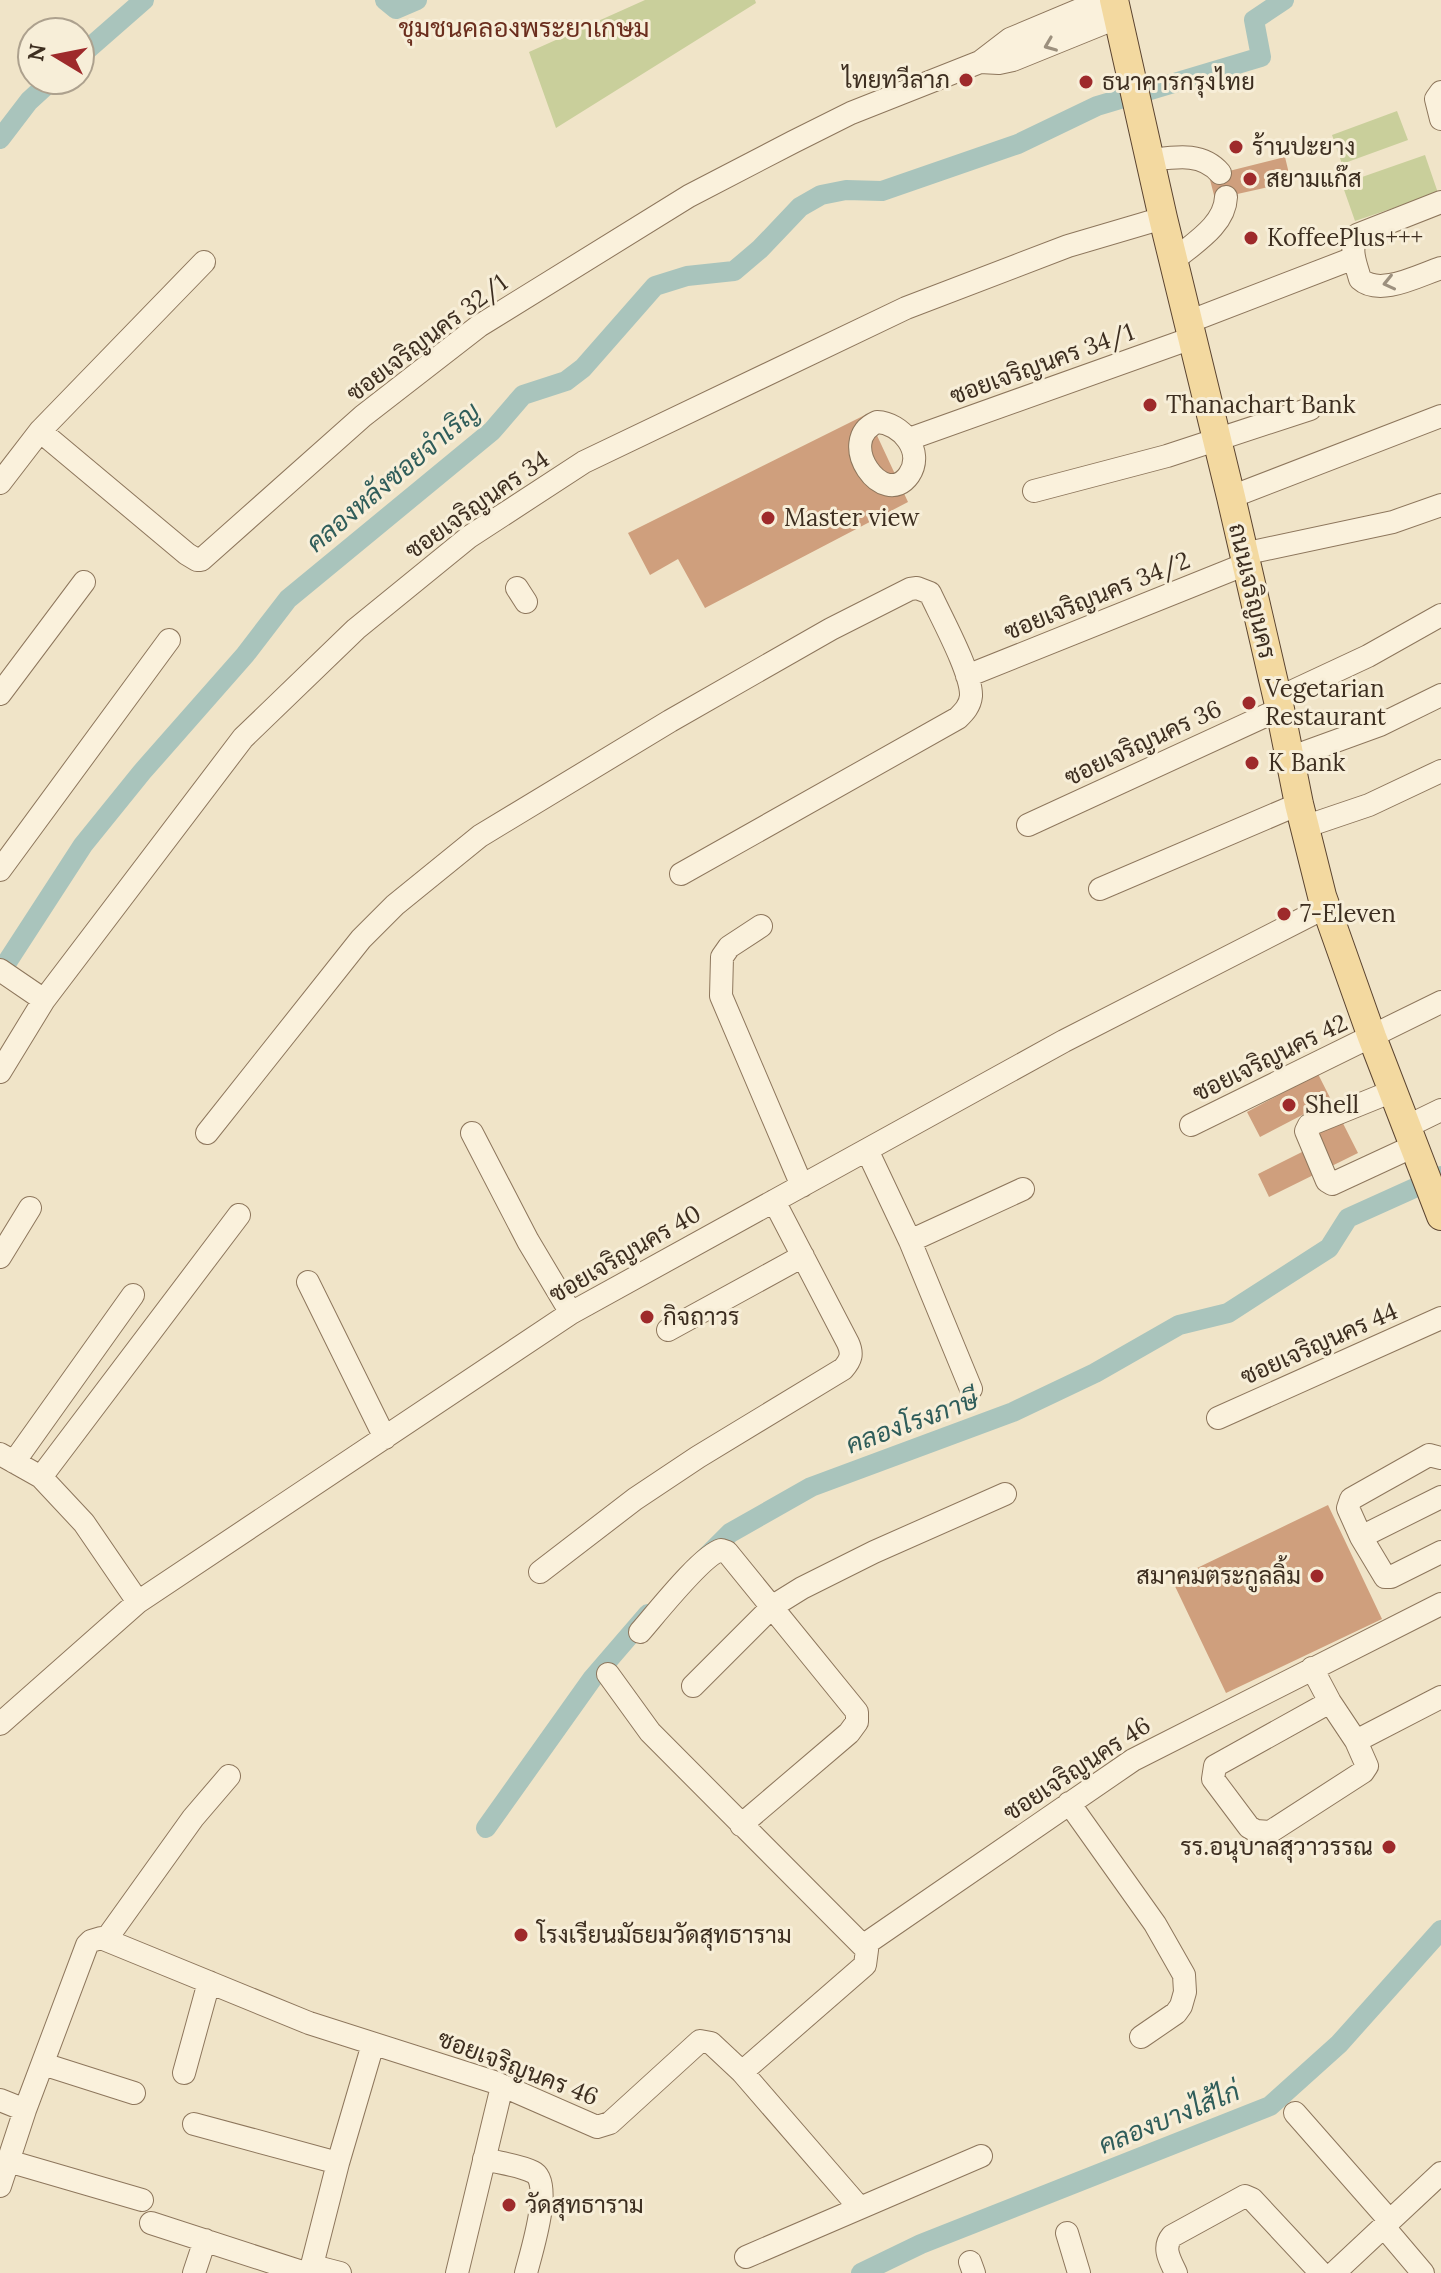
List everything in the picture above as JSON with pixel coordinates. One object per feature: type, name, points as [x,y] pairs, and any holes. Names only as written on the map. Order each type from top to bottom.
[{"type":"main road","name":"ถนนเจริญนคร","points":[[1112,6],[1131,71],[1279,704],[1302,816],[1326,907],[1441,1216]]},
{"type":"street","name":"ซอยเจริญนคร 32/1","points":[[40,431],[187,554],[201,560],[363,416],[479,326],[702,189],[851,113],[980,62],[1013,60],[1112,6]]},
{"type":"street","points":[[1441,92],[1436,99],[1441,119]]},
{"type":"street","points":[[1151,160],[1200,159],[1211,163],[1220,173]]},
{"type":"street","points":[[1174,260],[1212,227],[1221,216],[1226,197]]},
{"type":"street","points":[[1441,202],[1357,235],[1353,242],[1360,279],[1373,286],[1383,286],[1441,268]]},
{"type":"street","name":"ซอยเจริญนคร 34","points":[[0,1072],[44,1000],[243,738],[356,629],[481,528],[595,456],[906,308],[1068,246],[1163,218]]},
{"type":"street","name":"ซอยเจริญนคร 34/1","points":[[909,439],[1190,330],[1354,258]]},
{"type":"street","points":[[0,483],[40,431],[204,262]]},
{"type":"street","points":[[1034,491],[1216,440],[1310,409]]},
{"type":"street","points":[[1231,497],[1441,416]]},
{"type":"street","name":"ซอยเจริญนคร 34/2","points":[[967,676],[1244,559],[1393,522],[1441,505]]},
{"type":"street","points":[[0,694],[84,582]]},
{"type":"street","points":[[207,1133],[361,939],[395,905],[480,836],[670,721],[831,629],[910,589],[924,589],[930,593],[967,676],[971,693],[969,703],[958,718],[681,874]]},
{"type":"street","name":"ซอยเจริญนคร 36","points":[[1028,825],[1279,704],[1441,615]]},
{"type":"street","points":[[0,870],[169,640]]},
{"type":"street","points":[[1289,758],[1380,725],[1441,695]]},
{"type":"street","points":[[1100,889],[1302,816],[1369,805],[1441,771]]},
{"type":"street","name":"ซอยเจริญนคร 40","points":[[0,1724],[138,1602],[571,1313],[1064,1041],[1326,907]]},
{"type":"street","points":[[761,926],[729,947],[722,957],[721,996],[802,1186]]},
{"type":"street","points":[[4,972],[44,1000]]},
{"type":"street","name":"ซอยเจริญนคร 42","points":[[1191,1125],[1441,1002]]},
{"type":"street","points":[[1393,1091],[1309,1125],[1306,1131],[1327,1181],[1332,1184],[1410,1136],[1441,1110]]},
{"type":"street","points":[[472,1133],[528,1241],[571,1313]]},
{"type":"street","points":[[867,1150],[910,1241],[971,1389]]},
{"type":"street","points":[[910,1241],[1023,1189]]},
{"type":"street","points":[[540,1572],[635,1499],[843,1369],[850,1361],[852,1352],[848,1343],[774,1201]]},
{"type":"street","points":[[0,1257],[30,1208]]},
{"type":"street","points":[[41,1477],[239,1215]]},
{"type":"street","points":[[668,1330],[803,1256]]},
{"type":"street","points":[[308,1282],[385,1438]]},
{"type":"street","points":[[133,1295],[5,1461],[41,1477],[84,1523],[138,1602]]},
{"type":"street","name":"ซอยเจริญนคร 44","points":[[1218,1418],[1441,1318]]},
{"type":"street","points":[[1441,1458],[1429,1455],[1351,1499],[1348,1508],[1385,1577],[1391,1577],[1441,1552]]},
{"type":"street","points":[[693,1686],[773,1606],[802,1588],[874,1552],[1005,1494]]},
{"type":"street","points":[[1361,1537],[1441,1497]]},
{"type":"street","points":[[640,1632],[717,1550],[727,1552],[857,1712],[857,1722],[849,1733],[741,1825]]},
{"type":"street","name":"ซอยเจริญนคร 46","points":[[864,1945],[1133,1760],[1441,1604]]},
{"type":"street","points":[[1312,1668],[1367,1761],[1363,1772],[1270,1832],[1249,1827],[1213,1779],[1215,1766],[1330,1702]]},
{"type":"street","points":[[608,1674],[650,1732],[864,1945],[868,1954],[865,1965],[742,2072],[859,2207]]},
{"type":"street","points":[[1356,1741],[1441,1697]]},
{"type":"street","points":[[0,2186],[87,1945],[91,1941],[107,1938],[193,1818],[229,1776]]},
{"type":"street","points":[[1069,1803],[1155,1924],[1184,1975],[1185,1992],[1181,2006],[1176,2013],[1141,2037]]},
{"type":"street","name":"ซอยเจริญนคร 46","points":[[107,1938],[309,2023],[502,2086],[597,2127],[610,2123],[700,2041],[711,2043],[742,2072]]},
{"type":"street","points":[[184,2073],[209,1982]]},
{"type":"street","points":[[309,2271],[373,2044]]},
{"type":"street","points":[[43,2064],[134,2093]]},
{"type":"street","points":[[457,2273],[502,2086]]},
{"type":"street","points":[[0,2100],[25,2110]]},
{"type":"street","points":[[1295,2113],[1387,2224],[1423,2273]]},
{"type":"street","points":[[194,2124],[338,2163]]},
{"type":"street","points":[[746,2257],[981,2156]]},
{"type":"street","points":[[484,2159],[531,2171],[540,2179],[543,2198],[526,2273]]},
{"type":"street","points":[[8,2161],[142,2200]]},
{"type":"street","points":[[1334,2273],[1441,2173]]},
{"type":"street","points":[[1176,2273],[1166,2249],[1172,2236],[1245,2196],[1252,2199],[1321,2273]]},
{"type":"street","points":[[151,2223],[309,2271],[340,2273]]},
{"type":"street","points":[[1067,2233],[1079,2273]]},
{"type":"street","points":[[194,2273],[205,2240]]},
{"type":"green space","points":[[645,0],[755,0],[756,3],[556,128],[529,52]]},
{"type":"green space","points":[[1397,111],[1408,140],[1342,164],[1332,135]]},
{"type":"green space","points":[[1425,155],[1438,193],[1355,221],[1342,184]]},
{"type":"building","name":"สยามแก๊ส","points":[[1285,157],[1291,182],[1215,199],[1209,176]]},
{"type":"building","name":"Master view","points":[[867,414],[908,502],[705,608],[678,559],[650,575],[628,533]]},
{"type":"building","points":[[1318,1074],[1358,1153],[1269,1197],[1258,1174],[1322,1142],[1308,1112],[1260,1137],[1247,1112]]},
{"type":"building","points":[[1328,1505],[1382,1619],[1226,1693],[1172,1580]]},
{"type":"waterway","points":[[96,42],[144,0]]},
{"type":"waterway","points":[[385,0],[396,9],[417,0]]},
{"type":"waterway","name":"คลองหลังซอยจำเริญ","points":[[0,973],[83,845],[142,772],[245,655],[288,599],[492,431],[523,395],[566,381],[583,368],[655,286],[687,276],[734,271],[800,207],[821,195],[846,190],[882,191],[1018,144],[1097,106],[1261,57],[1254,20],[1284,0]]},
{"type":"waterway","points":[[0,139],[34,96]]},
{"type":"waterway","name":"คลองโรงภาษี","points":[[705,1558],[730,1533],[811,1487],[1013,1412],[1095,1373],[1179,1325],[1228,1313],[1329,1248],[1348,1218],[1441,1176]]},
{"type":"waterway","name":"คลองโรงภาษี","points":[[486,1828],[592,1679],[648,1614]]},
{"type":"waterway","name":"คลองบางไส้ไก่","points":[[861,2273],[921,2244],[1270,2106],[1339,2044],[1441,1930]]},
{"type":"place","name":"ไทยทวีลาภ","points":[[966,80]]},
{"type":"place","name":"ธนาคารกรุงไทย","points":[[1086,82]]},
{"type":"place","name":"ร้านปะยาง","points":[[1236,147]]},
{"type":"place","name":"สยามแก๊ส","points":[[1250,179]]},
{"type":"place","name":"KoffeePlus+++","points":[[1251,238]]},
{"type":"place","name":"Thanachart Bank","points":[[1150,405]]},
{"type":"place","name":"Master view","points":[[768,518]]},
{"type":"place","name":"Vegetarian Restaurant","points":[[1249,703]]},
{"type":"place","name":"K Bank","points":[[1252,763]]},
{"type":"place","name":"7-Eleven","points":[[1284,914]]},
{"type":"place","name":"Shell","points":[[1289,1105]]},
{"type":"place","name":"กิจถาวร","points":[[647,1317]]},
{"type":"place","name":"สมาคมตระกูลลิ้ม","points":[[1317,1576]]},
{"type":"place","name":"รร.อนุบาลสุวาวรรณ","points":[[1389,1847]]},
{"type":"place","name":"โรงเรียนมัธยมวัดสุทธาราม","points":[[521,1935]]},
{"type":"place","name":"วัดสุทธาราม","points":[[509,2205]]},
{"type":"district","name":"ชุมชนคลองพระยาเกษม","points":[[524,28]]}]
